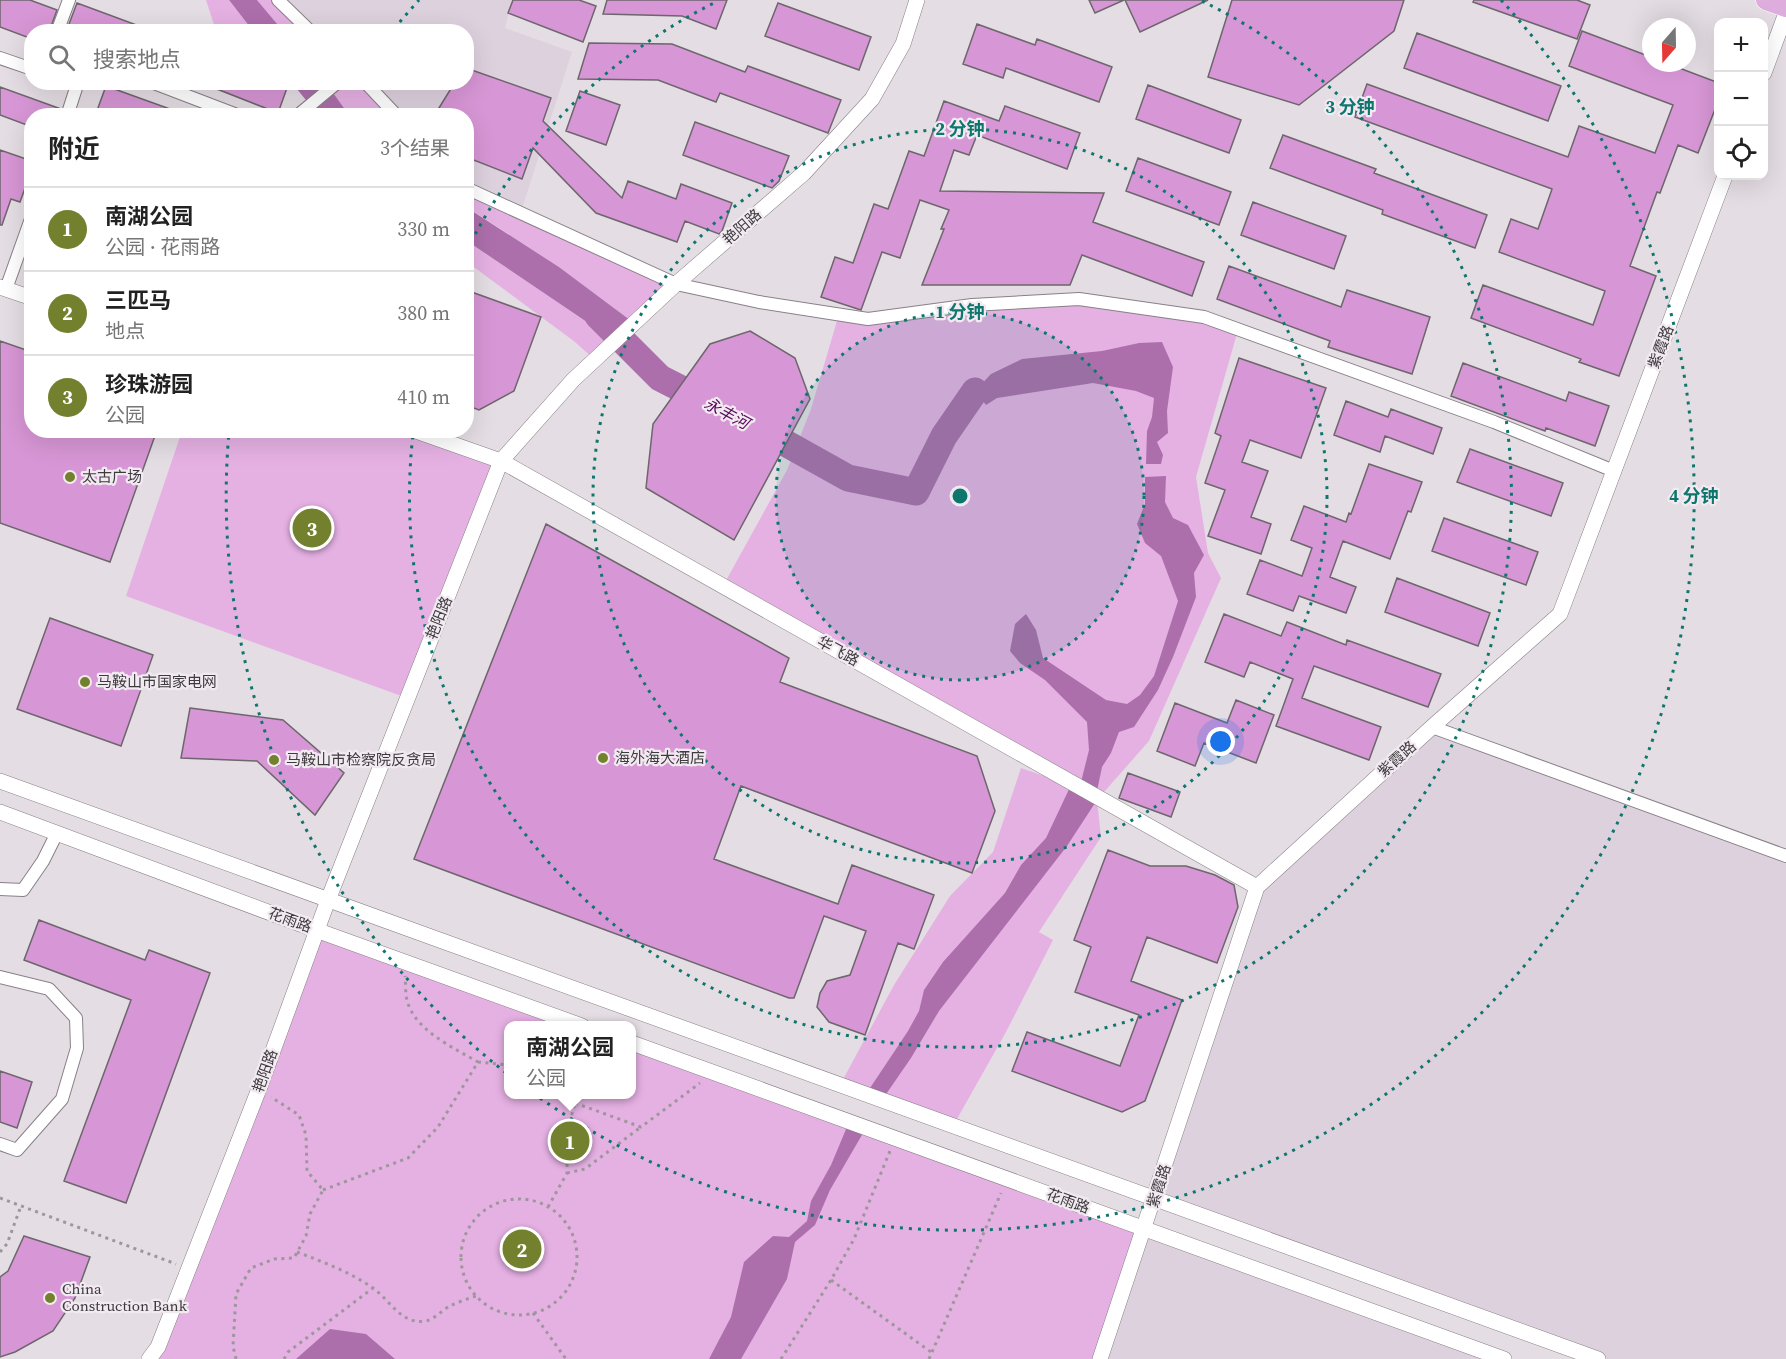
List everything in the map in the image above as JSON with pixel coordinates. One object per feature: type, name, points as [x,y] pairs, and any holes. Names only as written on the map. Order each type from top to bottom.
[{"type":"main road","points":[[1766,0],[1786,7]]},
{"type":"street","points":[[60,24],[69,0]]},
{"type":"street","points":[[278,0],[303,24]]},
{"type":"street","name":"艳阳路","points":[[149,1359],[158,1347],[189,1269],[259,1089],[316,930],[501,461],[573,380],[676,284],[804,173],[872,99],[903,44],[917,0]]},
{"type":"street","points":[[1764,72],[1786,13]]},
{"type":"street","points":[[0,58],[24,66]]},
{"type":"street","points":[[69,108],[73,90]]},
{"type":"street","points":[[172,90],[219,108]]},
{"type":"street","points":[[306,108],[328,90]]},
{"type":"street","points":[[373,90],[389,108]]},
{"type":"street","name":"紫霞路","points":[[1100,1359],[1257,887],[1560,614],[1723,180]]},
{"type":"street","points":[[474,192],[676,284],[759,302],[868,319],[972,305],[1079,299],[1204,317],[1494,422],[1614,471]]},
{"type":"street","points":[[24,236],[3,288],[24,295]]},
{"type":"street","name":"华飞路","points":[[436,438],[501,461],[1257,887]]},
{"type":"street","points":[[1432,727],[1786,856]]},
{"type":"street","points":[[0,781],[1598,1359]]},
{"type":"street","name":"花雨路","points":[[0,812],[568,1021]]},
{"type":"street","points":[[0,890],[23,890],[43,861],[57,833]]},
{"type":"street","points":[[0,977],[49,989],[76,1018],[77,1048],[62,1099],[17,1150],[0,1144]]},
{"type":"street","name":"花雨路","points":[[636,1044],[1504,1359]]},
{"type":"path","points":[[404,962],[407,1002],[422,1027],[478,1062],[504,1065]]},
{"type":"path","points":[[236,1359],[233,1346],[236,1294],[251,1268],[274,1259],[294,1258],[306,1236],[310,1214],[324,1190],[408,1158],[438,1127],[478,1062]]},
{"type":"path","points":[[567,1173],[585,1169],[714,1073]]},
{"type":"path","points":[[259,1089],[299,1115],[306,1135],[307,1171],[324,1190]]},
{"type":"path","points":[[572,1099],[575,1103],[640,1127]]},
{"type":"path","points":[[548,1207],[567,1173],[567,1132],[575,1103]]},
{"type":"path","points":[[781,1359],[854,1239],[895,1138]]},
{"type":"path","points":[[929,1359],[1007,1178]]},
{"type":"path","points":[[0,1198],[189,1269]]},
{"type":"path","points":[[517,1199],[537,1202],[548,1207],[568,1225],[576,1244],[578,1263],[572,1282],[561,1299],[545,1310],[527,1315],[508,1314],[491,1308],[476,1296],[466,1281],[461,1263],[463,1244],[470,1227],[482,1213],[498,1203],[517,1199]]},
{"type":"path","points":[[0,1252],[7,1244],[21,1206]]},
{"type":"path","points":[[297,1252],[329,1265],[373,1288],[401,1316],[417,1322],[429,1320],[448,1306],[476,1296]]},
{"type":"path","points":[[831,1280],[931,1352]]},
{"type":"path","points":[[284,1359],[288,1352],[373,1288]]},
{"type":"path","points":[[533,1313],[566,1359]]},
{"type":"shaded area","points":[[206,0],[229,0],[248,24],[214,24]]},
{"type":"shaded area","points":[[229,0],[257,0],[277,24],[248,24]]},
{"type":"shaded area","points":[[257,0],[278,0],[304,24],[277,24]]},
{"type":"shaded area","points":[[278,0],[512,0],[505,28],[572,52],[521,212],[474,191],[474,108],[390,108],[372,90],[474,90],[474,24],[304,24]]},
{"type":"shaded area","points":[[298,90],[331,90],[344,108],[311,108]]},
{"type":"shaded area","points":[[331,90],[372,90],[390,108],[344,108]]},
{"type":"shaded area","points":[[474,192],[676,284],[634,323],[559,267],[474,212]]},
{"type":"shaded area","points":[[474,212],[559,267],[634,323],[615,341],[474,246]]},
{"type":"shaded area","points":[[474,246],[615,341],[595,360],[575,342],[474,267]]},
{"type":"shaded area","points":[[1079,299],[1204,317],[1238,330],[1196,477],[1208,553],[1221,578],[1149,741],[1097,800],[1101,837],[1039,932],[1053,940],[1006,1032],[953,1126],[840,1085],[894,985],[950,896],[993,852],[1021,768],[1067,784],[723,586],[787,470],[811,409],[839,314],[877,318]]},
{"type":"shaded area","points":[[1162,342],[1173,367],[1167,411],[1168,433],[1157,442],[1163,455],[1161,464],[1146,464],[1147,431],[1152,417],[1154,398],[1136,391],[1093,383],[997,398],[986,405],[975,391],[991,374],[1022,359]]},
{"type":"shaded area","points":[[180,438],[434,438],[501,461],[407,698],[126,596]]},
{"type":"shaded area","points":[[1166,476],[1165,502],[1173,518],[1188,525],[1204,555],[1194,573],[1196,597],[1158,690],[1134,727],[1119,732],[1111,753],[1102,767],[1097,791],[1081,782],[1089,750],[1087,722],[1045,680],[1020,663],[1010,651],[1015,624],[1026,614],[1036,630],[1043,658],[1106,700],[1127,704],[1140,695],[1154,676],[1178,601],[1161,556],[1145,543],[1137,524],[1145,504],[1145,477]]},
{"type":"shaded area","points":[[1432,727],[1786,856],[1786,1359],[1601,1359],[1154,1199],[1257,887]]},
{"type":"shaded area","points":[[1071,785],[1097,800],[1067,846],[939,1011],[882,1100],[866,1094],[908,1031],[919,1011],[924,990],[943,962],[1005,893],[1021,865],[1046,838]]},
{"type":"shaded area","points":[[316,930],[571,1021],[504,1021],[504,1099],[636,1099],[636,1044],[1144,1228],[1100,1359],[144,1359],[189,1269]]},
{"type":"shaded area","points":[[849,1122],[866,1128],[830,1190],[815,1225],[795,1242],[787,1279],[741,1359],[709,1359],[731,1317],[744,1262],[773,1236],[789,1237],[807,1221],[811,1201],[831,1165]]},
{"type":"shaded area","points":[[1144,1228],[1504,1359],[1100,1359]]},
{"type":"shaded area","points":[[330,1329],[366,1334],[395,1359],[296,1359]]},
{"type":"building","points":[[0,0],[30,0],[57,10],[52,24],[24,24],[24,36],[0,27]]},
{"type":"building","points":[[513,0],[579,0],[596,6],[583,42],[508,13]]},
{"type":"building","points":[[607,0],[727,0],[716,29],[682,16],[603,14]]},
{"type":"building","points":[[1089,0],[1124,0],[1095,13]]},
{"type":"building","points":[[1125,0],[1208,0],[1140,32]]},
{"type":"building","points":[[1232,0],[1404,0],[1394,31],[1299,105],[1208,77]]},
{"type":"building","points":[[1474,0],[1577,0],[1590,5],[1577,39],[1473,2]]},
{"type":"building","points":[[77,3],[134,24],[69,24]]},
{"type":"building","points":[[778,3],[871,37],[859,70],[765,36]]},
{"type":"building","points":[[977,24],[1035,45],[1037,39],[1112,67],[1099,102],[1006,68],[1003,78],[963,64]]},
{"type":"building","points":[[1582,31],[1642,54],[1642,72],[1690,72],[1714,81],[1714,112],[1698,153],[1678,145],[1660,193],[1657,192],[1630,266],[1656,276],[1619,376],[1579,362],[1581,359],[1471,318],[1483,285],[1593,325],[1605,291],[1499,252],[1511,219],[1538,229],[1552,189],[1355,117],[1367,84],[1568,157],[1579,126],[1655,153],[1673,105],[1569,66]]},
{"type":"building","points":[[1417,33],[1561,86],[1548,121],[1404,68]]},
{"type":"building","points":[[589,43],[672,44],[745,72],[748,66],[841,100],[828,133],[720,93],[716,102],[658,80],[578,79]]},
{"type":"building","points":[[474,71],[551,98],[543,121],[622,198],[628,181],[676,199],[681,184],[732,203],[722,231],[719,234],[685,221],[677,242],[596,213],[533,148],[522,179],[474,160],[474,108],[439,108],[450,90],[474,90]]},
{"type":"building","points":[[1148,85],[1241,120],[1229,153],[1136,119]]},
{"type":"building","points":[[0,87],[58,108],[24,108],[24,124],[0,115]]},
{"type":"building","points":[[105,90],[117,90],[167,108],[98,108]]},
{"type":"building","points":[[219,90],[286,90],[280,108],[265,108]]},
{"type":"building","points":[[580,91],[620,105],[606,145],[566,131]]},
{"type":"building","points":[[944,101],[999,121],[1005,106],[1080,133],[1067,169],[977,135],[969,155],[954,150],[940,191],[1104,193],[1093,222],[1204,262],[1192,296],[1082,255],[1070,285],[922,285],[949,210],[920,200],[900,258],[882,252],[861,310],[821,297],[835,257],[853,263],[874,204],[888,209],[909,151],[924,156]]},
{"type":"building","points":[[695,122],[789,156],[779,181],[772,188],[683,155]]},
{"type":"building","points":[[1283,135],[1376,169],[1374,173],[1487,215],[1475,248],[1382,214],[1383,210],[1270,168]]},
{"type":"building","points":[[0,150],[24,158],[24,191],[20,202],[11,199],[2,225],[0,225]]},
{"type":"building","points":[[1138,158],[1231,192],[1219,225],[1126,191]]},
{"type":"building","points":[[1253,202],[1346,236],[1334,269],[1241,235]]},
{"type":"building","points":[[1229,266],[1341,307],[1347,290],[1430,317],[1412,374],[1328,347],[1330,341],[1217,299]]},
{"type":"building","points":[[474,293],[541,317],[514,391],[479,410],[474,408]]},
{"type":"building","points":[[750,331],[795,358],[810,399],[734,540],[646,488],[653,424],[710,344]]},
{"type":"building","name":"太古广场","points":[[0,341],[24,349],[24,438],[154,438],[110,562],[0,523]]},
{"type":"building","points":[[1239,358],[1326,388],[1301,458],[1250,440],[1242,462],[1268,471],[1251,517],[1271,524],[1261,554],[1208,536],[1225,490],[1205,483],[1221,436],[1215,433]]},
{"type":"building","points":[[1463,363],[1566,401],[1569,392],[1609,406],[1595,446],[1546,428],[1545,431],[1451,396]]},
{"type":"building","points":[[1346,401],[1388,417],[1391,409],[1442,428],[1433,454],[1385,436],[1380,452],[1334,435]]},
{"type":"building","points":[[1470,449],[1563,483],[1551,516],[1457,482]]},
{"type":"building","points":[[1369,464],[1422,482],[1390,559],[1343,541],[1330,577],[1356,587],[1346,613],[1299,596],[1293,611],[1247,594],[1260,560],[1302,576],[1312,548],[1291,540],[1304,506],[1346,522]]},
{"type":"building","points":[[1444,518],[1538,552],[1526,585],[1432,551]]},
{"type":"building","name":"海外海大酒店","points":[[546,524],[789,658],[780,682],[977,756],[995,811],[972,873],[741,786],[714,859],[838,904],[852,865],[934,895],[914,949],[898,943],[865,1035],[829,1022],[817,1007],[820,993],[827,981],[850,975],[866,931],[824,916],[794,998],[789,998],[414,859]]},
{"type":"building","points":[[1397,578],[1490,613],[1478,646],[1385,612]]},
{"type":"building","points":[[1224,614],[1281,636],[1287,622],[1346,645],[1347,640],[1441,674],[1428,707],[1314,666],[1302,698],[1381,727],[1369,760],[1276,726],[1293,679],[1250,662],[1244,677],[1205,662]]},
{"type":"building","name":"马鞍山市国家电网","points":[[50,618],[153,655],[121,746],[17,709]]},
{"type":"building","points":[[1236,700],[1274,715],[1256,763],[1204,743],[1195,766],[1157,751],[1175,703],[1227,723]]},
{"type":"building","name":"马鞍山市检察院反贪局","points":[[190,708],[283,720],[344,773],[315,815],[257,761],[181,758]]},
{"type":"building","points":[[1128,773],[1180,792],[1171,817],[1119,798]]},
{"type":"building","points":[[1108,850],[1150,866],[1186,866],[1215,875],[1234,885],[1238,907],[1217,963],[1147,937],[1131,981],[1182,1000],[1145,1101],[1122,1112],[1012,1071],[1027,1032],[1120,1066],[1139,1015],[1075,992],[1091,947],[1074,940]]},
{"type":"building","points":[[39,920],[145,960],[149,950],[210,973],[126,1203],[64,1181],[131,1000],[24,960]]},
{"type":"building","points":[[0,1071],[32,1082],[17,1128],[0,1122]]},
{"type":"building","points":[[24,1236],[90,1257],[75,1298],[53,1331],[15,1352],[0,1357],[0,1277],[8,1271]]},
{"type":"waterway","name":"永丰河","points":[[598,316],[660,378],[711,404]]},
{"type":"waterway","name":"永丰河","points":[[753,425],[848,478],[916,492],[944,436],[975,391]]},
{"type":"place","name":"太古广场","points":[[70,477]]},
{"type":"place","name":"珍珠游园","points":[[312,528]]},
{"type":"place","name":"马鞍山市国家电网","points":[[85,682]]},
{"type":"place","name":"海外海大酒店","points":[[603,758]]},
{"type":"place","name":"马鞍山市检察院反贪局","points":[[274,760]]},
{"type":"place","name":"南湖公园","points":[[570,1141]]},
{"type":"place","name":"三匹马","points":[[522,1249]]},
{"type":"place","name":"China Construction Bank","points":[[50,1298]]}]
